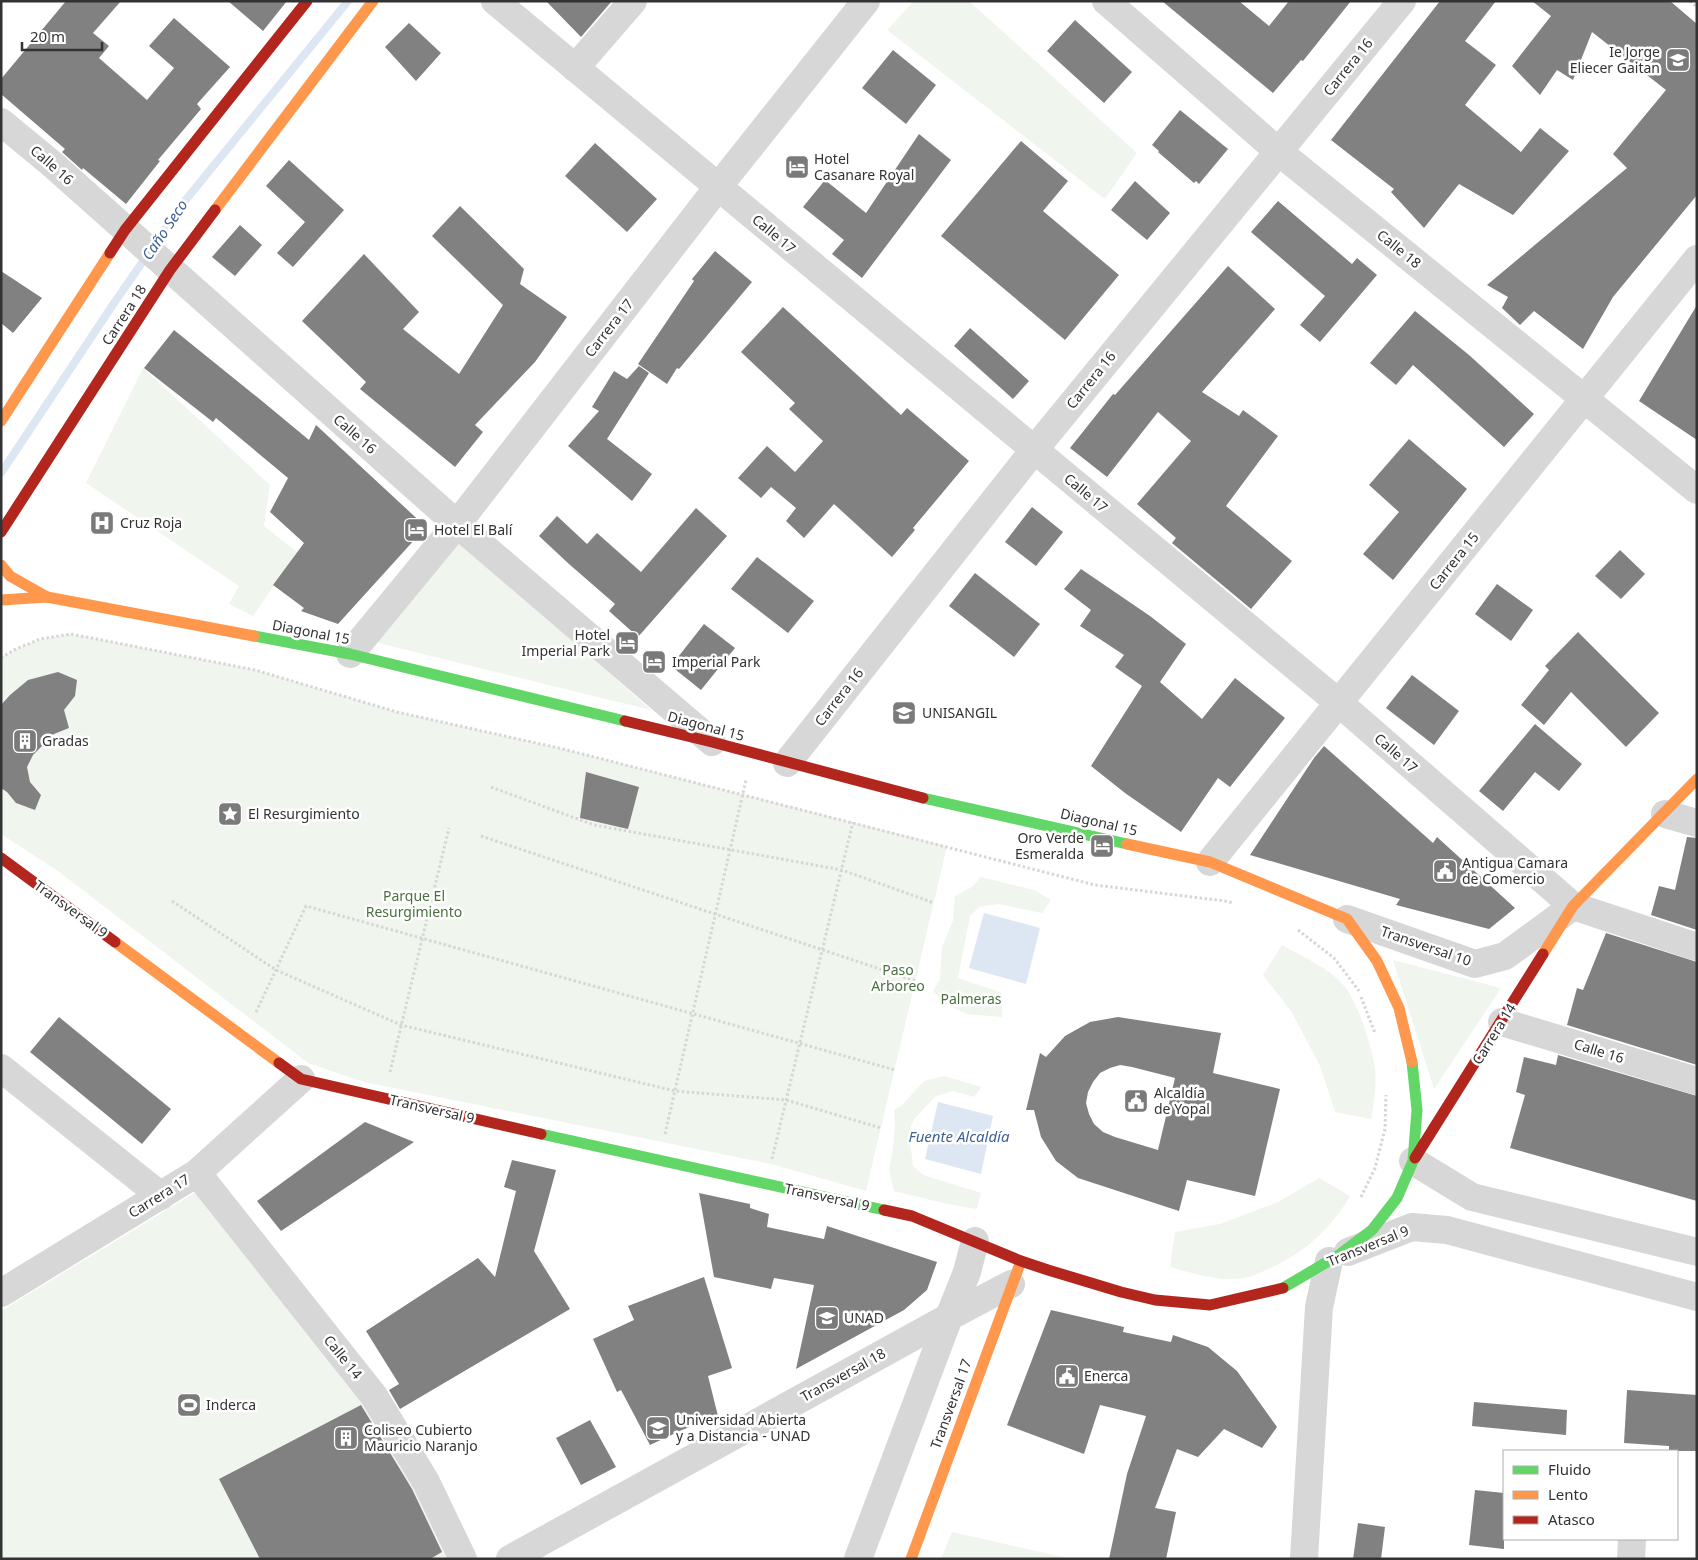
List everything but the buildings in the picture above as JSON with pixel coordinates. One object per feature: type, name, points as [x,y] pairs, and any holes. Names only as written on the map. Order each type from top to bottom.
[{"type":"street","points":[[1,420],[128,232],[307,1]]},
{"type":"street","name":"Carrera 18","points":[[1,532],[162,262],[373,1]]},
{"type":"street","name":"Calle 17","points":[[495,1],[1339,703],[1573,906],[1697,947]]},
{"type":"street","points":[[575,68],[633,1]]},
{"type":"street","name":"Carrera 17","points":[[350,654],[458,524],[718,187],[866,1]]},
{"type":"street","name":"Calle 18","points":[[1106,1],[1278,152],[1697,490]]},
{"type":"street","name":"Carrera 16","points":[[787,763],[1034,450],[1402,1]]},
{"type":"street","name":"Calle 16","points":[[1,122],[52,164],[458,524],[712,742]]},
{"type":"street","name":"Carrera 15","points":[[1210,862],[1697,259]]},
{"type":"street","points":[[1,565],[10,576],[47,598]]},
{"type":"street","points":[[1,600],[47,598]]},
{"type":"street","points":[[12,612],[47,598]]},
{"type":"street","name":"Diagonal 15","points":[[47,598],[350,654],[712,742],[900,793],[1210,862],[1347,919]]},
{"type":"street","name":"Carrera 14","points":[[1505,956],[1573,906],[1665,814],[1697,779]]},
{"type":"street","points":[[1665,814],[1697,823]]},
{"type":"street","name":"Transversal 9","points":[[1,858],[301,1078],[545,1135],[912,1216],[975,1240],[1016,1272],[1048,1270],[1154,1300],[1210,1305],[1285,1288],[1334,1258],[1412,1227],[1447,1230],[1697,1297]]},
{"type":"street","name":"Carrera 14","points":[[1413,1161],[1502,1022],[1573,906]]},
{"type":"street","points":[[1304,1559],[1319,1307],[1334,1258],[1372,1230],[1397,1198],[1413,1161],[1417,1110],[1412,1058],[1399,1008],[1377,961],[1347,919]]},
{"type":"street","name":"Transversal 10","points":[[1347,919],[1475,964],[1505,956]]},
{"type":"street","name":"Calle 16","points":[[1502,1022],[1697,1081]]},
{"type":"street","points":[[1,1068],[161,1196]]},
{"type":"street","name":"Carrera 17","points":[[1,1293],[197,1173],[301,1078]]},
{"type":"street","points":[[1413,1161],[1472,1198],[1697,1252]]},
{"type":"street","name":"Calle 14","points":[[197,1173],[374,1396],[426,1482],[463,1559]]},
{"type":"street","points":[[858,1559],[948,1317],[967,1272],[975,1240]]},
{"type":"street","name":"Transversal 18","points":[[510,1559],[948,1317],[1016,1272]]},
{"type":"street","name":"Transversal 17","points":[[911,1559],[1016,1272]]},
{"type":"street","points":[[1631,1559],[1632,1540]]},
{"type":"path","points":[[1690,1],[1697,7]]},
{"type":"path","points":[[1,658],[40,639],[71,634],[255,670],[397,712],[563,749],[1096,885],[1224,901],[1239,905]]},
{"type":"path","points":[[665,1136],[752,754]]},
{"type":"path","points":[[491,787],[594,825],[730,848],[842,870],[934,903]]},
{"type":"path","points":[[771,1164],[853,822]]},
{"type":"path","points":[[388,1078],[448,828]]},
{"type":"path","points":[[481,836],[916,980]]},
{"type":"path","points":[[172,901],[276,970],[401,1025],[675,1092],[786,1100],[881,1128]]},
{"type":"path","points":[[252,1020],[306,906],[896,1070]]},
{"type":"path","points":[[1298,929],[1334,958],[1358,990],[1378,1042]]},
{"type":"path","points":[[1357,1205],[1375,1168],[1383,1137],[1386,1090]]},
{"type":"green space","points":[[914,1],[969,1],[1137,153],[1105,199],[887,30]]},
{"type":"green space","points":[[143,368],[270,485],[264,526],[297,552],[253,616],[229,604],[239,586],[86,483]]},
{"type":"green space","points":[[457,539],[651,710],[374,642]]},
{"type":"green space","name":"Parque El Resurgimiento","points":[[71,634],[255,670],[397,712],[563,749],[947,846],[866,1191],[771,1164],[364,1082],[308,1063],[58,871],[1,834],[1,658],[35,642]]},
{"type":"green space","name":"Palmeras","points":[[981,877],[1034,890],[1051,900],[1042,913],[998,904],[979,907],[970,916],[958,978],[1002,993],[1002,1017],[967,1014],[944,1003],[933,991],[940,980],[942,947],[953,921],[955,896],[972,887]]},
{"type":"green space","points":[[1282,945],[1331,973],[1349,993],[1368,1037],[1375,1069],[1375,1088],[1371,1119],[1335,1112],[1320,1066],[1291,1011],[1263,975]]},
{"type":"green space","points":[[1393,960],[1501,988],[1434,1089]]},
{"type":"green space","points":[[944,1076],[981,1087],[974,1097],[953,1091],[936,1096],[914,1119],[909,1131],[913,1166],[923,1175],[981,1193],[977,1209],[894,1191],[889,1170],[893,1149],[894,1110],[902,1105],[924,1081]]},
{"type":"green space","points":[[1319,1178],[1350,1196],[1325,1230],[1293,1256],[1255,1275],[1234,1279],[1206,1276],[1170,1267],[1175,1232],[1220,1224],[1278,1202]]},
{"type":"green space","points":[[209,1184],[373,1395],[459,1551],[445,1559],[1,1559],[1,1311]]},
{"type":"green space","points":[[952,1532],[1071,1559],[941,1559]]},
{"type":"water","points":[[984,913],[1040,928],[1026,984],[969,968]]},
{"type":"water","name":"Fuente Alcaldía","points":[[938,1102],[993,1116],[981,1174],[925,1159]]},
{"type":"waterway","name":"Caño Seco","points":[[1,473],[184,202],[348,1]]},
{"type":"traffic: fast","points":[[254,636],[350,654],[625,721]]},
{"type":"traffic: fast","points":[[923,798],[1127,844]]},
{"type":"traffic: fast","points":[[1283,1288],[1339,1255],[1372,1230],[1397,1198],[1413,1161],[1417,1110],[1412,1062]]},
{"type":"traffic: fast","points":[[541,1134],[884,1210]]},
{"type":"traffic: slow","points":[[215,210],[373,1]]},
{"type":"traffic: slow","points":[[1,421],[110,253]]},
{"type":"traffic: slow","points":[[1,565],[10,576],[47,597]]},
{"type":"traffic: slow","points":[[1,600],[47,597],[254,636]]},
{"type":"traffic: slow","points":[[1543,954],[1573,906],[1697,779]]},
{"type":"traffic: slow","points":[[1127,844],[1210,862],[1347,919],[1377,961],[1399,1008],[1412,1062]]},
{"type":"traffic: slow","points":[[115,942],[279,1063]]},
{"type":"traffic: slow","points":[[911,1559],[1021,1261]]},
{"type":"traffic: jam","points":[[110,253],[125,230],[307,1]]},
{"type":"traffic: jam","points":[[1,532],[170,270],[215,210]]},
{"type":"traffic: jam","points":[[625,721],[923,798]]},
{"type":"traffic: jam","points":[[1,858],[115,942]]},
{"type":"traffic: jam","points":[[1415,1158],[1543,954]]},
{"type":"traffic: jam","points":[[279,1063],[301,1079],[541,1134]]},
{"type":"traffic: jam","points":[[884,1210],[912,1216],[1021,1261],[1048,1270],[1155,1300],[1210,1305],[1283,1288]]},
{"type":"place","name":"Ie Jorge Eliecer Gaitan","points":[[1678,60]]},
{"type":"place","name":"Hotel Casanare Royal","points":[[797,167]]},
{"type":"place","name":"Cruz Roja","points":[[102,523]]},
{"type":"place","name":"Hotel El Balí","points":[[416,530]]},
{"type":"place","name":"Hotel Imperial Park","points":[[627,643]]},
{"type":"place","name":"Imperial Park","points":[[654,662]]},
{"type":"place","name":"UNISANGIL","points":[[904,713]]},
{"type":"place","name":"Gradas","points":[[25,741]]},
{"type":"place","name":"El Resurgimiento","points":[[230,814]]},
{"type":"place","name":"Oro Verde Esmeralda","points":[[1102,846]]},
{"type":"place","name":"Antigua Camara de Comercio","points":[[1445,871]]},
{"type":"place","name":"Alcaldía de Yopal","points":[[1136,1101]]},
{"type":"place","name":"UNAD","points":[[827,1318]]},
{"type":"place","name":"Enerca","points":[[1067,1376]]},
{"type":"place","name":"Inderca","points":[[189,1405]]},
{"type":"place","name":"Universidad Abierta y a Distancia - UNAD","points":[[658,1428]]},
{"type":"place","name":"Coliseo Cubierto Mauricio Naranjo","points":[[346,1438]]},
{"type":"park label","name":"Paso Arboreo","points":[[898,978]]}]
